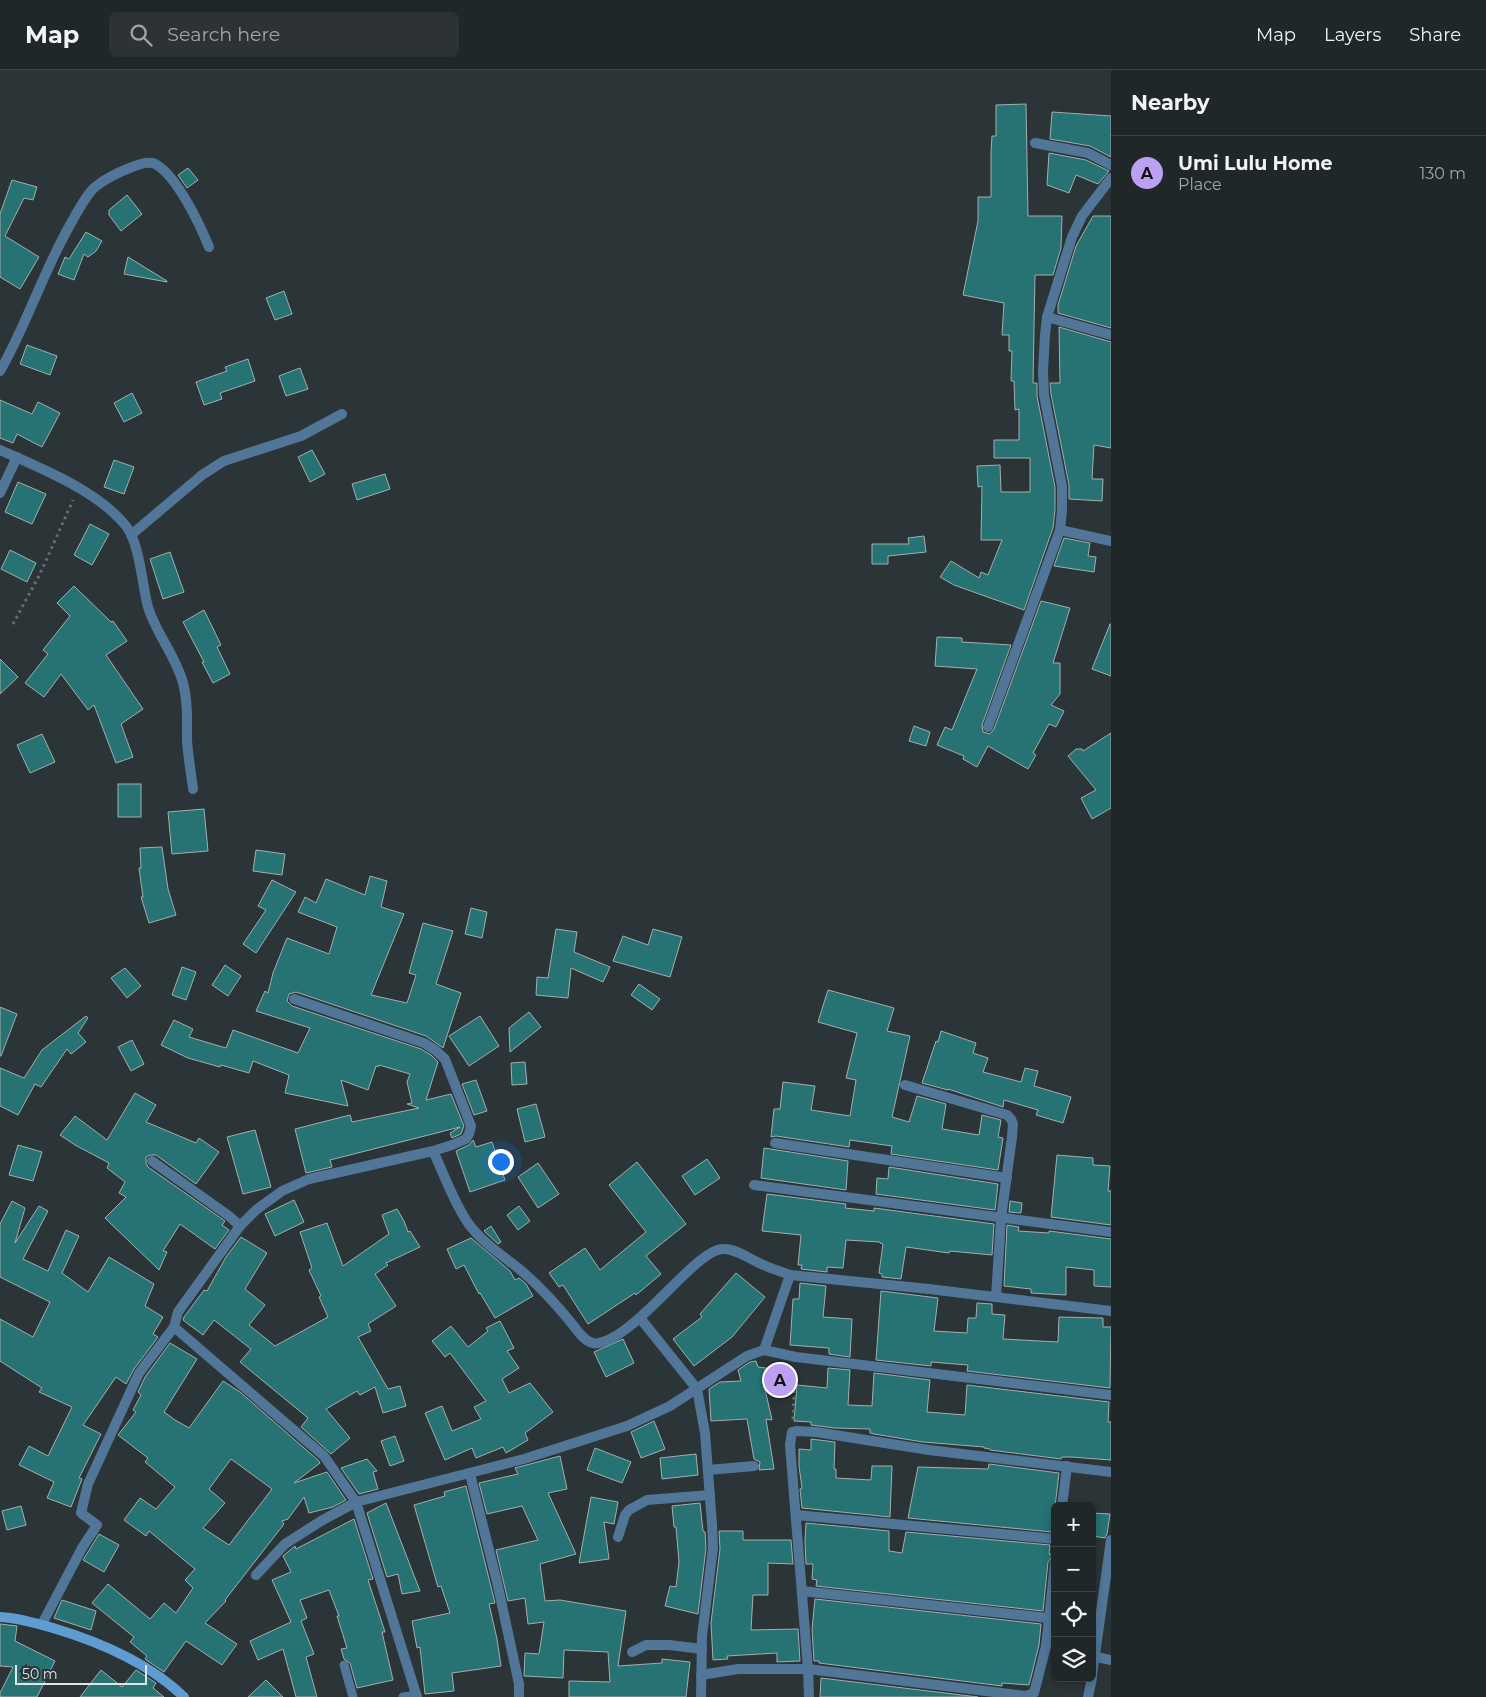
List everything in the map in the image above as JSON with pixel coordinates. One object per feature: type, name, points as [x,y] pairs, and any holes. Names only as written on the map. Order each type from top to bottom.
[{"type":"street","points":[[1035,143],[1088,153],[1111,164]]},
{"type":"street","points":[[0,371],[16,345],[55,251],[94,188],[108,178],[141,163],[156,164],[168,173],[196,216],[210,247]]},
{"type":"street","points":[[988,727],[1060,530],[1062,486],[1044,395],[1044,354],[1048,317],[1072,237],[1082,216],[1111,178]]},
{"type":"street","points":[[1048,317],[1111,335]]},
{"type":"street","points":[[131,535],[202,475],[224,461],[301,436],[342,414]]},
{"type":"street","points":[[0,450],[79,488],[109,510],[127,527],[140,564],[149,610],[176,662],[183,682],[188,712],[187,742],[193,789]]},
{"type":"street","points":[[0,493],[17,458]]},
{"type":"street","points":[[1060,530],[1111,541]]},
{"type":"street","points":[[42,1624],[82,1548],[97,1525],[80,1513],[88,1484],[139,1373],[174,1327],[178,1312],[240,1226],[256,1210],[282,1192],[309,1179],[433,1151],[466,1139],[469,1134],[471,1126],[445,1059],[424,1043],[294,999]]},
{"type":"street","points":[[905,1085],[1007,1115],[1011,1119],[1013,1124],[1000,1218],[996,1298]]},
{"type":"street","points":[[775,1143],[1007,1178]]},
{"type":"street","points":[[433,1151],[460,1211],[468,1224],[484,1241],[519,1269],[554,1301],[584,1338],[591,1343],[599,1344],[617,1335],[640,1318],[699,1261],[712,1251],[723,1248],[732,1250],[790,1276],[1111,1311]]},
{"type":"street","points":[[152,1161],[229,1216],[240,1226]]},
{"type":"street","points":[[754,1185],[1111,1232]]},
{"type":"street","points":[[764,1350],[790,1276]]},
{"type":"street","points":[[640,1318],[697,1389],[705,1433],[712,1548],[702,1636],[701,1697]]},
{"type":"street","points":[[174,1327],[324,1456],[356,1502],[417,1696]]},
{"type":"street","points":[[256,1575],[285,1544],[356,1502],[470,1474],[627,1426],[670,1406],[747,1356],[764,1350],[796,1357],[1111,1395]]},
{"type":"street","points":[[809,1697],[790,1446],[792,1432],[796,1430],[816,1432],[929,1450],[1111,1472]]},
{"type":"street","points":[[708,1470],[754,1466]]},
{"type":"street","points":[[1062,1502],[1067,1466]]},
{"type":"street","points":[[470,1474],[497,1582],[519,1684],[519,1697]]},
{"type":"street","points":[[618,1537],[625,1515],[636,1505],[647,1500],[710,1494]]},
{"type":"street","points":[[796,1515],[1051,1540]]},
{"type":"street","points":[[1096,1643],[1111,1540]]},
{"type":"street","points":[[802,1591],[1048,1618]]},
{"type":"street","points":[[701,1675],[738,1669],[808,1669],[1026,1696],[1034,1693],[1050,1647],[1048,1618],[1051,1592]]},
{"type":"street","points":[[0,1617],[42,1624],[78,1635],[122,1654],[153,1673],[184,1697]]},
{"type":"street","points":[[632,1652],[646,1645],[670,1645],[702,1649]]},
{"type":"street","points":[[1096,1657],[1111,1660]]},
{"type":"street","points":[[1088,1697],[1091,1682]]},
{"type":"lane","points":[[344,1665],[353,1697]]},
{"type":"lane","points":[[403,1697],[417,1696]]},
{"type":"path","points":[[13,624],[40,574],[79,488]]},
{"type":"path","points":[[792,1432],[796,1357]]},
{"type":"building","points":[[1026,104],[1028,216],[1062,216],[1061,248],[1053,275],[1035,275],[1033,383],[1037,383],[1037,396],[1055,487],[1055,510],[1053,528],[1024,610],[954,585],[940,577],[951,561],[979,578],[981,572],[988,575],[1002,540],[981,540],[982,486],[978,487],[977,466],[1000,465],[1001,492],[1030,492],[1030,458],[994,458],[994,440],[1019,440],[1019,409],[1015,410],[1014,381],[1011,381],[1012,351],[1009,351],[1009,335],[1002,335],[1004,303],[963,295],[978,221],[978,197],[991,197],[991,152],[992,136],[996,136],[996,105]]},
{"type":"building","points":[[1052,112],[1111,116],[1111,157],[1090,146],[1050,139]]},
{"type":"building","points":[[1049,153],[1086,160],[1109,171],[1098,184],[1076,175],[1069,193],[1047,185]]},
{"type":"building","points":[[188,168],[198,180],[187,188],[178,175]]},
{"type":"building","points":[[12,180],[37,187],[33,200],[24,198],[5,236],[39,257],[20,289],[0,277],[0,214]]},
{"type":"building","points":[[127,195],[142,214],[121,231],[109,215],[109,210]]},
{"type":"building","points":[[1093,216],[1111,216],[1111,328],[1058,313],[1058,305],[1076,246]]},
{"type":"building","points":[[86,232],[102,241],[96,251],[88,257],[84,254],[74,280],[58,274],[65,257],[69,259]]},
{"type":"building","points":[[128,257],[167,281],[167,282],[124,274]]},
{"type":"building","points":[[284,291],[292,314],[275,320],[266,298]]},
{"type":"building","points":[[1059,327],[1111,342],[1111,448],[1094,445],[1092,479],[1103,479],[1102,501],[1069,499],[1069,485],[1050,383],[1060,383]]},
{"type":"building","points":[[27,345],[57,356],[50,375],[20,364]]},
{"type":"building","points":[[248,359],[255,381],[220,393],[222,399],[204,405],[196,382],[227,371],[225,367]]},
{"type":"building","points":[[300,368],[308,389],[286,396],[279,376]]},
{"type":"building","points":[[132,393],[142,413],[124,422],[114,403]]},
{"type":"building","points":[[0,400],[32,414],[38,402],[60,413],[42,447],[17,434],[13,443],[0,438]]},
{"type":"building","points":[[312,450],[325,474],[310,482],[298,457]]},
{"type":"building","points":[[114,460],[134,467],[124,494],[104,487]]},
{"type":"building","points":[[385,474],[390,489],[357,500],[352,484]]},
{"type":"building","points":[[18,482],[46,494],[32,524],[5,512]]},
{"type":"building","points":[[90,524],[109,534],[92,565],[74,555]]},
{"type":"building","points":[[924,536],[926,552],[888,556],[888,564],[872,564],[872,544],[909,544],[908,538]]},
{"type":"building","points":[[1064,538],[1090,543],[1088,556],[1096,557],[1094,572],[1054,566]]},
{"type":"building","points":[[10,550],[36,563],[27,582],[1,569]]},
{"type":"building","points":[[170,552],[184,592],[163,599],[150,559]]},
{"type":"building","points":[[74,586],[111,622],[113,621],[127,641],[106,655],[143,709],[121,724],[133,757],[116,763],[94,705],[88,710],[61,674],[44,697],[25,683],[48,654],[43,650],[70,616],[57,603]]},
{"type":"building","points":[[1041,601],[1070,608],[1053,663],[1060,663],[1060,694],[1051,705],[1064,711],[1056,727],[1049,724],[1033,753],[1036,755],[1028,769],[988,746],[977,767],[963,759],[964,756],[937,745],[945,727],[952,730],[977,669],[935,666],[937,637],[962,638],[962,642],[1011,645],[982,725],[983,732],[990,734],[994,729]]},
{"type":"building","points":[[204,610],[221,645],[217,647],[230,674],[213,683],[183,622]]},
{"type":"building","points":[[1111,624],[1111,676],[1092,669]]},
{"type":"building","points":[[0,659],[18,677],[0,694]]},
{"type":"building","points":[[914,726],[930,732],[926,746],[909,741]]},
{"type":"building","points":[[1111,733],[1111,808],[1092,819],[1081,798],[1096,790],[1068,756],[1076,749],[1082,749],[1083,751]]},
{"type":"building","points":[[42,734],[55,762],[30,773],[17,745]]},
{"type":"building","points":[[118,784],[141,784],[141,817],[118,817]]},
{"type":"building","points":[[204,809],[208,851],[172,854],[168,812]]},
{"type":"building","points":[[162,847],[168,889],[176,915],[149,923],[141,897],[143,897],[139,868],[141,868],[140,848]]},
{"type":"building","points":[[256,850],[285,854],[282,875],[253,871]]},
{"type":"building","points":[[370,876],[387,881],[381,907],[404,914],[371,995],[407,1003],[416,975],[409,973],[423,923],[453,931],[436,984],[461,993],[443,1048],[426,1036],[296,992],[289,994],[287,1001],[292,1006],[421,1049],[431,1055],[438,1062],[426,1100],[451,1094],[464,1126],[461,1134],[452,1138],[450,1133],[460,1127],[330,1160],[332,1167],[306,1173],[295,1129],[350,1115],[352,1122],[419,1108],[407,1104],[412,1103],[407,1082],[410,1074],[379,1065],[378,1067],[376,1066],[368,1090],[341,1080],[348,1106],[285,1093],[289,1075],[253,1061],[249,1073],[188,1058],[161,1045],[174,1020],[193,1029],[189,1037],[226,1048],[233,1030],[298,1053],[310,1028],[256,1011],[265,991],[268,993],[273,973],[287,938],[329,954],[337,927],[298,912],[305,897],[316,903],[326,879],[365,895]]},
{"type":"building","points":[[272,880],[296,892],[256,953],[243,944],[266,910],[258,906]]},
{"type":"building","points":[[471,908],[487,912],[482,938],[465,934]]},
{"type":"building","points":[[556,929],[577,932],[574,952],[610,967],[603,982],[571,968],[568,998],[536,995],[537,977],[548,978]]},
{"type":"building","points":[[653,929],[682,937],[670,977],[613,961],[623,936],[648,945]]},
{"type":"building","points":[[225,965],[241,976],[228,996],[212,985]]},
{"type":"building","points":[[182,967],[196,972],[186,1000],[172,995]]},
{"type":"building","points":[[125,968],[141,986],[127,998],[111,978]]},
{"type":"building","points":[[639,984],[660,999],[652,1010],[631,995]]},
{"type":"building","points":[[828,990],[894,1008],[887,1031],[910,1036],[892,1117],[909,1122],[917,1096],[946,1104],[942,1129],[979,1135],[982,1115],[1001,1120],[998,1137],[1003,1138],[998,1170],[891,1154],[892,1146],[850,1140],[849,1147],[776,1136],[771,1137],[774,1109],[780,1109],[783,1082],[815,1086],[811,1110],[850,1116],[856,1080],[846,1078],[857,1033],[818,1022]]},
{"type":"building","points":[[0,1007],[17,1014],[1,1056],[0,1056]]},
{"type":"building","points":[[529,1012],[541,1027],[510,1052],[509,1028]]},
{"type":"building","points":[[86,1016],[88,1018],[78,1033],[86,1042],[71,1054],[67,1049],[41,1087],[35,1084],[18,1115],[0,1106],[0,1068],[24,1078],[42,1050]]},
{"type":"building","points":[[480,1016],[499,1046],[469,1066],[449,1036]]},
{"type":"building","points":[[941,1031],[976,1043],[973,1053],[988,1058],[983,1072],[1021,1082],[1025,1068],[1038,1071],[1034,1086],[1071,1097],[1063,1123],[1036,1115],[1038,1110],[1004,1100],[1003,1107],[948,1089],[922,1083]]},
{"type":"building","points":[[132,1040],[144,1064],[131,1071],[118,1047]]},
{"type":"building","points":[[525,1062],[527,1084],[512,1085],[511,1063]]},
{"type":"building","points":[[476,1080],[487,1111],[474,1115],[462,1084]]},
{"type":"building","points":[[135,1093],[156,1105],[146,1122],[196,1143],[199,1138],[219,1152],[196,1184],[156,1155],[146,1157],[148,1167],[225,1221],[222,1225],[229,1230],[215,1249],[180,1224],[163,1251],[167,1252],[159,1270],[105,1218],[126,1197],[119,1193],[125,1182],[107,1168],[109,1163],[60,1135],[75,1116],[107,1140]]},
{"type":"building","points":[[536,1104],[545,1137],[525,1142],[517,1109]]},
{"type":"building","points":[[255,1130],[271,1187],[243,1194],[227,1137]]},
{"type":"building","points":[[473,1140],[476,1147],[492,1142],[505,1180],[470,1192],[456,1151],[469,1145]]},
{"type":"building","points":[[18,1145],[42,1152],[33,1181],[9,1175]]},
{"type":"building","points":[[764,1148],[848,1161],[846,1190],[761,1178]]},
{"type":"building","points":[[1057,1155],[1093,1158],[1093,1165],[1110,1166],[1108,1191],[1111,1191],[1111,1225],[1051,1217]]},
{"type":"building","points":[[707,1159],[720,1178],[695,1195],[682,1176]]},
{"type":"building","points":[[637,1162],[686,1224],[646,1256],[661,1274],[636,1295],[635,1293],[588,1324],[563,1285],[559,1287],[549,1273],[585,1248],[600,1270],[646,1232],[609,1185]]},
{"type":"building","points":[[538,1163],[559,1194],[538,1208],[518,1177]]},
{"type":"building","points":[[889,1167],[998,1184],[995,1210],[876,1194],[877,1178],[888,1179]]},
{"type":"building","points":[[767,1194],[846,1204],[845,1208],[874,1211],[874,1208],[994,1224],[992,1255],[950,1251],[949,1253],[906,1247],[901,1279],[882,1277],[882,1274],[879,1273],[883,1244],[880,1242],[846,1240],[843,1268],[827,1267],[827,1272],[801,1269],[802,1265],[798,1265],[801,1235],[762,1231]]},
{"type":"building","points":[[294,1200],[304,1222],[275,1236],[265,1214]]},
{"type":"building","points":[[12,1201],[25,1208],[15,1243],[39,1206],[48,1211],[23,1259],[48,1271],[66,1230],[79,1236],[62,1273],[88,1292],[109,1257],[154,1284],[145,1306],[163,1317],[153,1334],[158,1337],[134,1369],[126,1384],[116,1377],[83,1425],[101,1434],[79,1478],[82,1479],[71,1507],[47,1498],[54,1482],[19,1465],[29,1446],[48,1456],[72,1407],[39,1392],[42,1388],[0,1361],[0,1319],[33,1337],[50,1302],[0,1277],[0,1224]]},
{"type":"building","points":[[1010,1201],[1022,1203],[1021,1213],[1009,1212]]},
{"type":"building","points":[[519,1206],[530,1221],[518,1230],[507,1215]]},
{"type":"building","points":[[397,1209],[408,1232],[410,1231],[420,1247],[386,1263],[388,1265],[375,1274],[396,1306],[368,1324],[371,1331],[358,1337],[388,1389],[400,1386],[406,1406],[383,1413],[375,1387],[360,1395],[357,1391],[326,1409],[350,1438],[331,1454],[301,1427],[308,1418],[240,1362],[251,1349],[214,1320],[203,1335],[183,1320],[204,1290],[207,1291],[226,1257],[241,1237],[267,1253],[245,1289],[265,1305],[249,1325],[275,1346],[328,1317],[309,1270],[312,1268],[300,1232],[327,1223],[343,1266],[389,1234],[382,1215]]},
{"type":"building","points":[[1007,1225],[1019,1227],[1018,1231],[1049,1233],[1049,1231],[1111,1239],[1111,1287],[1094,1286],[1094,1270],[1066,1267],[1066,1295],[1031,1293],[1031,1289],[1004,1286]]},
{"type":"building","points":[[491,1226],[501,1242],[498,1244],[484,1231]]},
{"type":"building","points":[[471,1238],[510,1271],[515,1280],[519,1278],[526,1284],[533,1296],[495,1318],[479,1294],[464,1265],[456,1269],[447,1249]]},
{"type":"building","points":[[736,1273],[765,1297],[732,1337],[694,1366],[673,1339],[702,1317],[700,1314]]},
{"type":"building","points":[[800,1283],[826,1286],[823,1317],[852,1319],[850,1357],[829,1354],[829,1348],[790,1345],[793,1299],[799,1299]]},
{"type":"building","points":[[881,1291],[938,1298],[934,1331],[967,1333],[968,1318],[976,1318],[977,1303],[992,1304],[992,1314],[1005,1315],[1003,1339],[1058,1342],[1059,1317],[1103,1318],[1103,1327],[1111,1327],[1110,1388],[967,1371],[968,1365],[931,1362],[931,1366],[876,1360]]},
{"type":"building","points":[[500,1321],[514,1348],[507,1351],[519,1368],[502,1379],[509,1393],[530,1383],[553,1412],[525,1433],[528,1440],[506,1453],[503,1447],[476,1458],[472,1448],[445,1460],[425,1413],[442,1406],[452,1431],[481,1419],[474,1407],[486,1401],[450,1353],[445,1357],[432,1341],[451,1326],[468,1347],[488,1331],[486,1328]]},
{"type":"building","points":[[623,1339],[634,1363],[606,1377],[594,1352]]},
{"type":"building","points":[[170,1343],[197,1359],[164,1412],[189,1428],[223,1381],[240,1392],[319,1461],[320,1463],[294,1483],[327,1472],[346,1500],[333,1507],[309,1513],[304,1497],[288,1519],[282,1521],[284,1524],[226,1601],[205,1623],[237,1644],[222,1665],[186,1641],[164,1672],[145,1659],[147,1656],[130,1642],[134,1637],[92,1603],[108,1584],[150,1619],[164,1603],[176,1613],[193,1588],[185,1580],[195,1569],[149,1531],[146,1536],[124,1520],[140,1498],[156,1509],[175,1487],[145,1462],[148,1458],[118,1435],[136,1412],[133,1410],[141,1395],[138,1392],[145,1377]],"holes":[[[231,1459],[272,1489],[229,1545],[203,1528],[225,1503],[209,1489]]]},
{"type":"building","points":[[756,1361],[758,1367],[787,1371],[785,1391],[765,1389],[772,1420],[766,1419],[774,1469],[759,1470],[760,1462],[754,1459],[747,1419],[711,1421],[709,1389],[720,1382],[741,1381],[738,1370],[750,1362]]},
{"type":"building","points":[[828,1368],[850,1370],[848,1405],[872,1406],[874,1373],[930,1380],[927,1412],[965,1415],[967,1385],[1109,1402],[1108,1422],[1111,1422],[1111,1460],[1071,1457],[1062,1457],[1061,1459],[990,1450],[984,1447],[923,1442],[874,1434],[870,1433],[870,1429],[835,1428],[811,1425],[811,1422],[794,1421],[797,1385],[827,1388]]},
{"type":"building","points":[[654,1421],[665,1449],[641,1458],[631,1432]]},
{"type":"building","points":[[395,1436],[404,1461],[390,1466],[381,1441]]},
{"type":"building","points":[[811,1439],[835,1442],[834,1469],[836,1469],[836,1478],[871,1480],[872,1466],[892,1466],[890,1517],[802,1508],[799,1449],[811,1450]]},
{"type":"building","points":[[595,1448],[631,1462],[622,1483],[587,1470]]},
{"type":"building","points":[[696,1454],[698,1475],[662,1479],[660,1458]]},
{"type":"building","points":[[560,1456],[567,1489],[548,1493],[576,1554],[540,1564],[545,1601],[560,1600],[626,1611],[618,1666],[662,1663],[662,1659],[690,1662],[686,1697],[569,1697],[569,1681],[610,1682],[608,1652],[564,1650],[563,1678],[524,1676],[525,1653],[539,1654],[544,1622],[528,1624],[525,1598],[508,1601],[496,1550],[538,1540],[522,1506],[487,1514],[479,1483],[518,1474],[515,1468]]},
{"type":"building","points":[[367,1459],[377,1471],[373,1472],[378,1489],[359,1494],[341,1468]]},
{"type":"building","points":[[989,1464],[1059,1473],[1056,1502],[1051,1502],[1051,1532],[908,1518],[918,1467],[988,1469]]},
{"type":"building","points":[[466,1486],[495,1603],[489,1604],[501,1666],[452,1673],[454,1691],[425,1694],[420,1647],[417,1648],[412,1621],[450,1613],[441,1586],[438,1587],[414,1505],[445,1496],[444,1492]]},
{"type":"building","points":[[591,1497],[618,1502],[614,1524],[604,1522],[609,1559],[579,1563]]},
{"type":"building","points":[[386,1503],[420,1591],[402,1594],[398,1574],[387,1577],[367,1513]]},
{"type":"building","points":[[700,1503],[706,1548],[698,1614],[665,1606],[670,1586],[676,1587],[679,1562],[672,1506]]},
{"type":"building","points":[[21,1506],[26,1525],[7,1530],[2,1511]]},
{"type":"building","points":[[1096,1513],[1110,1514],[1105,1538],[1096,1537]]},
{"type":"building","points":[[354,1519],[373,1579],[368,1580],[385,1632],[382,1632],[393,1680],[357,1688],[350,1663],[344,1659],[341,1649],[347,1648],[337,1616],[339,1616],[329,1590],[300,1600],[307,1618],[301,1621],[314,1654],[306,1657],[317,1697],[296,1697],[283,1649],[258,1660],[250,1641],[291,1622],[272,1580],[291,1572],[283,1556],[295,1546],[296,1549]]},
{"type":"building","points":[[806,1523],[889,1531],[889,1551],[902,1553],[906,1532],[1050,1545],[1049,1554],[1051,1554],[1051,1558],[1048,1562],[1043,1611],[816,1586],[817,1580],[812,1579],[813,1564],[806,1564]]},
{"type":"building","points":[[719,1531],[743,1531],[743,1540],[791,1540],[793,1564],[768,1563],[768,1595],[753,1595],[751,1630],[798,1629],[800,1661],[777,1662],[777,1653],[727,1656],[728,1659],[713,1660],[711,1623],[720,1549]]},
{"type":"building","points":[[99,1534],[119,1545],[104,1572],[83,1560]]},
{"type":"building","points":[[815,1599],[1041,1624],[1039,1645],[1029,1685],[1002,1683],[1002,1686],[814,1661],[812,1629]]},
{"type":"building","points":[[62,1600],[96,1611],[91,1630],[54,1618]]},
{"type":"building","points":[[0,1624],[17,1626],[15,1641],[55,1661],[37,1697],[0,1697],[0,1693],[13,1667],[0,1666]]},
{"type":"building","points":[[101,1670],[122,1687],[136,1670],[156,1683],[153,1688],[164,1697],[80,1697]]},
{"type":"building","points":[[821,1678],[978,1697],[820,1697]]},
{"type":"building","points":[[266,1680],[283,1697],[248,1697]]},
{"type":"place","name":"Umi Lulu Home","points":[[780,1380]]}]
